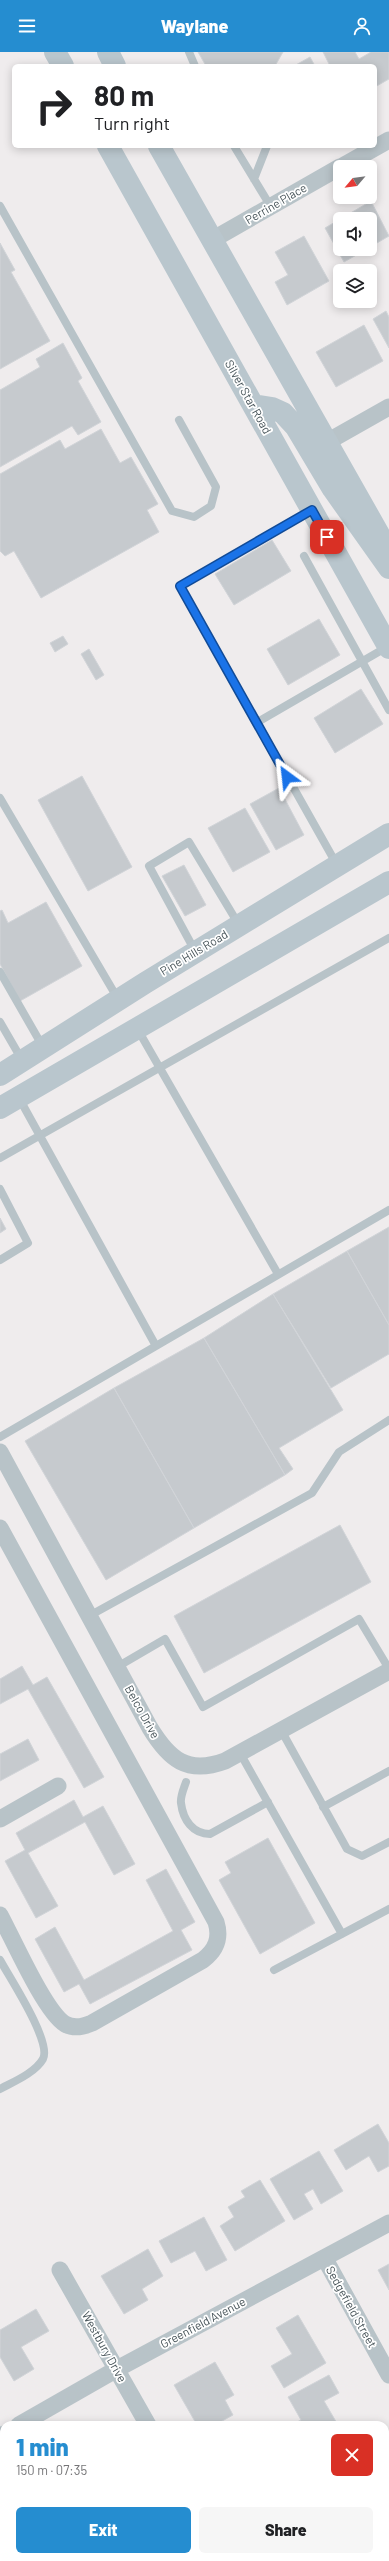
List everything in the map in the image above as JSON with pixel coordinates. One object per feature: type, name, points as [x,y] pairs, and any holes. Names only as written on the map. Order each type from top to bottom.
[{"type":"main road","points":[[55,52],[62,64]]},
{"type":"main road","points":[[108,52],[114,64]]},
{"type":"main road","name":"Silver Star Road","points":[[109,148],[388,647]]},
{"type":"main road","points":[[160,148],[389,552]]},
{"type":"main road","points":[[253,405],[272,408],[283,413],[296,427],[334,490],[389,568]]},
{"type":"main road","name":"Pine Hills Road","points":[[0,1075],[118,1000],[389,834]]},
{"type":"main road","points":[[0,1108],[138,1030],[388,884]]},
{"type":"street","name":"Perrine Place","points":[[377,145],[389,140]]},
{"type":"street","name":"Perrine Place","points":[[351,160],[370,148]]},
{"type":"street","name":"Perrine Place","points":[[212,240],[333,171]]},
{"type":"street","points":[[327,442],[389,407]]},
{"type":"street","name":"Belco Drive","points":[[0,1452],[5,1474],[89,1616],[158,1741],[178,1761],[200,1767],[212,1766],[240,1753],[389,1670]]},
{"type":"street","points":[[0,1528],[216,1922],[218,1939],[210,1955],[203,1960],[92,2023],[74,2028],[65,2024],[50,2007],[0,1915]]},
{"type":"street","points":[[0,1819],[58,1786]]},
{"type":"street","name":"Greenfield Avenue","points":[[26,2421],[117,2369],[325,2259],[389,2223]]},
{"type":"street","name":"Sedgefield Street","points":[[325,2259],[389,2375]]},
{"type":"street","name":"Westbury Drive","points":[[60,2270],[146,2421]]},
{"type":"lane","points":[[189,52],[195,64]]},
{"type":"lane","points":[[235,148],[271,207]]},
{"type":"lane","points":[[254,179],[266,148]]},
{"type":"lane","points":[[0,206],[172,511],[194,517],[211,506],[216,487],[179,420]]},
{"type":"lane","points":[[312,510],[180,586],[337,866]]},
{"type":"lane","points":[[304,556],[389,710]]},
{"type":"lane","points":[[256,723],[388,647]]},
{"type":"lane","points":[[0,798],[118,1000]]},
{"type":"lane","points":[[196,952],[149,866],[189,842],[239,926]]},
{"type":"lane","points":[[0,1158],[389,938]]},
{"type":"lane","points":[[0,972],[44,1048]]},
{"type":"lane","points":[[0,1022],[23,1061]]},
{"type":"lane","points":[[138,1030],[278,1274]]},
{"type":"lane","points":[[19,1097],[156,1346]]},
{"type":"lane","points":[[0,1189],[28,1243],[0,1260]]},
{"type":"lane","points":[[0,1436],[389,1210]]},
{"type":"lane","points":[[89,1616],[312,1493],[339,1452],[389,1420]]},
{"type":"lane","points":[[117,1667],[165,1639],[203,1708],[359,1619],[389,1670]]},
{"type":"lane","points":[[281,1730],[346,1849],[362,1856],[389,1842]]},
{"type":"lane","points":[[240,1753],[342,1934]]},
{"type":"lane","points":[[323,1807],[389,1771]]},
{"type":"lane","points":[[186,1782],[180,1803],[191,1828],[199,1834],[210,1834],[268,1802]]},
{"type":"lane","points":[[274,1970],[389,1909]]},
{"type":"lane","points":[[0,1960],[39,2032],[45,2052],[42,2060],[36,2067],[0,2089]]},
{"type":"building","points":[[198,52],[283,52],[276,64],[205,64]]},
{"type":"building","points":[[323,52],[355,52],[359,59],[371,52],[389,52],[389,79],[377,86],[377,64],[329,64]]},
{"type":"building","points":[[310,57],[314,64],[298,64]]},
{"type":"building","points":[[366,204],[373,204],[377,212],[352,212]]},
{"type":"building","points":[[377,213],[389,236],[377,243]]},
{"type":"building","points":[[333,223],[333,242],[325,228]]},
{"type":"building","points":[[304,236],[329,281],[287,305],[275,282],[288,275],[275,252]]},
{"type":"building","points":[[0,243],[15,270],[11,272],[50,341],[0,369]]},
{"type":"building","points":[[341,256],[355,256],[344,262]]},
{"type":"building","points":[[386,311],[389,317],[389,348],[373,319]]},
{"type":"building","points":[[364,325],[383,361],[336,387],[316,352]]},
{"type":"building","points":[[63,343],[82,378],[78,381],[101,422],[78,435],[72,426],[0,467],[0,390],[40,367],[36,359]]},
{"type":"building","points":[[101,429],[120,463],[131,457],[158,504],[147,510],[159,532],[41,598],[14,551],[5,556],[0,551],[0,474],[60,440],[65,449]]},
{"type":"building","points":[[272,540],[291,571],[234,605],[215,574]]},
{"type":"building","points":[[319,619],[340,655],[288,685],[267,649]]},
{"type":"building","points":[[63,636],[68,644],[55,652],[50,643]]},
{"type":"building","points":[[89,649],[104,675],[96,680],[81,654]]},
{"type":"building","points":[[361,689],[383,724],[335,753],[314,718]]},
{"type":"building","points":[[82,776],[132,867],[88,891],[38,800]]},
{"type":"building","points":[[279,788],[304,835],[276,850],[250,804]]},
{"type":"building","points":[[245,808],[270,852],[233,872],[208,828]]},
{"type":"building","points":[[184,865],[206,905],[185,916],[162,876]]},
{"type":"building","points":[[46,902],[82,966],[20,1001],[0,964],[0,911],[2,910],[8,923]]},
{"type":"building","points":[[0,1218],[6,1229],[0,1233]]},
{"type":"building","points":[[389,1227],[389,1325],[347,1251]]},
{"type":"building","points":[[347,1251],[389,1325],[389,1354],[331,1388],[273,1294]]},
{"type":"building","points":[[273,1294],[343,1410],[279,1448],[293,1469],[285,1475],[204,1338]]},
{"type":"building","points":[[204,1338],[285,1475],[194,1528],[114,1388]]},
{"type":"building","points":[[114,1388],[194,1528],[106,1580],[25,1441]]},
{"type":"building","points":[[340,1525],[371,1582],[204,1673],[174,1616]]},
{"type":"building","points":[[22,1666],[33,1685],[47,1677],[104,1777],[84,1788],[28,1689],[0,1704],[0,1679]]},
{"type":"building","points":[[28,1739],[39,1760],[0,1781],[0,1754]]},
{"type":"building","points":[[74,1800],[83,1817],[103,1806],[135,1864],[114,1875],[85,1822],[28,1853],[58,1906],[36,1918],[5,1861],[25,1850],[16,1833]]},
{"type":"building","points":[[268,1838],[315,1923],[260,1954],[219,1880],[231,1873],[225,1862]]},
{"type":"building","points":[[166,1869],[195,1922],[181,1930],[192,1950],[90,2004],[79,1984],[64,1992],[35,1939],[55,1927],[84,1980],[173,1931],[146,1880]]},
{"type":"building","points":[[378,2124],[389,2143],[389,2166],[378,2172],[369,2156],[346,2170],[334,2150]]},
{"type":"building","points":[[319,2151],[343,2191],[321,2204],[313,2189],[304,2194],[313,2209],[294,2220],[270,2179]]},
{"type":"building","points":[[260,2180],[285,2221],[235,2251],[220,2226],[234,2217],[228,2207],[245,2197],[241,2191]]},
{"type":"building","points":[[204,2217],[227,2260],[206,2271],[195,2251],[171,2263],[159,2241]]},
{"type":"building","points":[[148,2249],[163,2276],[142,2289],[148,2300],[124,2314],[101,2276]]},
{"type":"building","points":[[389,2264],[389,2290],[378,2270]]},
{"type":"building","points":[[36,2309],[49,2331],[21,2347],[34,2369],[14,2381],[0,2357],[0,2330]]},
{"type":"building","points":[[298,2315],[326,2363],[284,2388],[271,2366],[292,2354],[276,2328]]},
{"type":"building","points":[[215,2362],[234,2395],[225,2400],[233,2415],[222,2421],[195,2421],[174,2385]]},
{"type":"building","points":[[329,2375],[339,2393],[324,2401],[336,2421],[299,2421],[301,2420],[288,2397]]},
{"type":"route","points":[[287,777],[180,586],[312,510],[327,537]]}]
